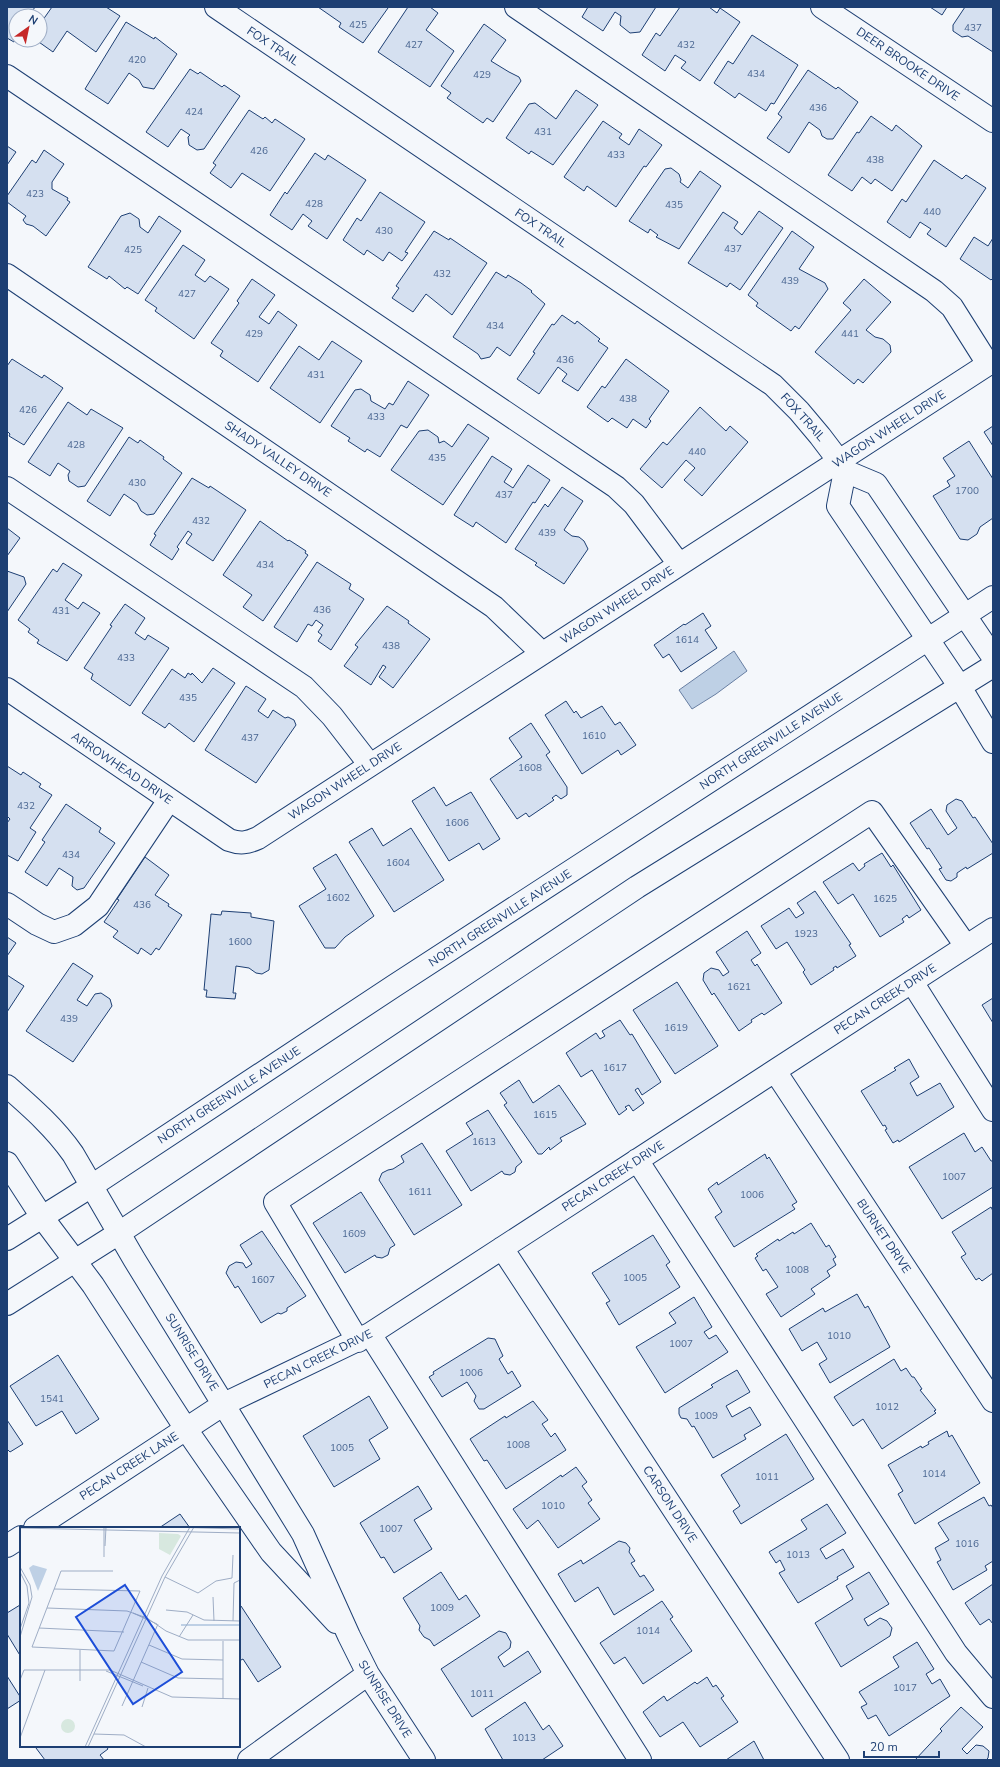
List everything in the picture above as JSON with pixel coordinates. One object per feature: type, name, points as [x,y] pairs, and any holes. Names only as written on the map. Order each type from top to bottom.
[{"type":"street","name":"FOX TRAIL","points":[[216,7],[773,385],[799,411],[842,466],[876,484],[966,614],[993,657]]},
{"type":"street","points":[[516,7],[934,291],[952,307],[991,363]]},
{"type":"street","name":"DEER BROOKE DRIVE","points":[[822,7],[992,118]]},
{"type":"street","points":[[7,76],[616,487],[634,504],[679,564]]},
{"type":"street","name":"SHADY VALLEY DRIVE","points":[[7,275],[494,607],[542,653]]},
{"type":"street","name":"WAGON WHEEL DRIVE","points":[[238,843],[248,842],[258,838],[679,564],[842,466],[991,363]]},
{"type":"street","points":[[842,466],[838,506],[928,638],[993,742]]},
{"type":"street","points":[[7,488],[304,687],[332,716],[370,765]]},
{"type":"street","name":"NORTH GREENVILLE AVENUE","points":[[7,1239],[90,1187],[928,638],[993,597]]},
{"type":"street","points":[[7,1304],[119,1233],[637,887],[993,666]]},
{"type":"street","name":"ARROWHEAD DRIVE","points":[[7,689],[169,800],[229,840],[238,843]]},
{"type":"street","points":[[7,904],[37,924],[54,932],[74,925],[98,906],[169,800]]},
{"type":"street","points":[[640,1760],[275,1202],[872,812],[966,946]]},
{"type":"street","name":"PECAN CREEK DRIVE","points":[[224,1404],[364,1338],[993,929]]},
{"type":"street","points":[[912,982],[993,1110]]},
{"type":"street","name":"BURNET DRIVE","points":[[775,1071],[993,1401]]},
{"type":"street","name":"SUNRISE DRIVE","points":[[7,1086],[41,1116],[62,1138],[73,1154],[90,1187],[303,1534],[349,1636],[368,1674],[424,1760]]},
{"type":"street","points":[[637,1160],[956,1653],[993,1697]]},
{"type":"street","name":"SUNRISE DRIVE","points":[[7,1163],[42,1217],[93,1286],[186,1429],[271,1552],[349,1636]]},
{"type":"street","name":"CARSON DRIVE","points":[[502,1248],[838,1760]]},
{"type":"street","name":"PECAN CREEK LANE","points":[[37,1527],[224,1404]]},
{"type":"street","points":[[7,1546],[20,1538]]},
{"type":"street","points":[[249,1760],[368,1674]]},
{"type":"water","points":[[734,651],[747,671],[716,694],[692,709],[679,690]]},
{"type":"building","points":[[7,7],[35,7],[8,8],[7,38]]},
{"type":"building","points":[[52,7],[106,7],[120,16],[96,52],[67,31],[53,52],[47,48],[48,13]]},
{"type":"building","points":[[318,7],[388,8],[363,43],[339,27],[341,23]]},
{"type":"building","points":[[408,7],[430,7],[438,13],[426,30],[454,51],[430,87],[378,52]]},
{"type":"building","points":[[588,7],[656,7],[640,32],[630,33],[620,25],[621,16],[615,12],[603,31],[582,17]]},
{"type":"building","points":[[680,7],[709,7],[717,13],[720,8],[740,22],[700,81],[681,68],[686,62],[675,55],[665,71],[642,55],[656,33],[660,36]]},
{"type":"building","points":[[930,7],[947,7],[942,15]]},
{"type":"building","points":[[965,7],[993,7],[993,52],[968,36],[962,37],[953,31],[953,25]]},
{"type":"building","points":[[126,22],[154,39],[155,37],[177,54],[154,89],[143,87],[139,80],[129,73],[108,104],[85,89]]},
{"type":"building","points":[[484,24],[506,40],[491,61],[519,77],[521,81],[493,122],[487,118],[483,123],[447,98],[451,93],[441,86]]},
{"type":"building","points":[[752,35],[798,65],[774,104],[771,103],[766,111],[739,93],[735,98],[714,83],[728,61],[733,64]]},
{"type":"building","points":[[190,69],[198,74],[200,72],[222,87],[224,85],[240,96],[204,149],[197,150],[189,145],[188,137],[190,135],[181,129],[168,147],[146,132]]},
{"type":"building","points":[[808,70],[836,89],[838,87],[858,102],[833,139],[827,139],[822,136],[820,130],[809,122],[789,153],[767,138],[782,117],[778,114]]},
{"type":"building","points":[[576,90],[598,105],[553,165],[531,151],[529,154],[506,138],[529,104],[535,103],[556,119]]},
{"type":"building","points":[[249,110],[263,119],[265,117],[272,123],[275,119],[305,139],[270,191],[242,173],[231,188],[210,173],[216,165],[213,163]]},
{"type":"building","points":[[871,116],[892,131],[896,125],[922,146],[892,191],[875,179],[871,184],[862,177],[852,191],[828,175],[857,132],[859,133]]},
{"type":"building","points":[[603,121],[622,134],[619,138],[629,145],[639,129],[662,145],[646,167],[644,166],[616,207],[587,186],[584,191],[564,177]]},
{"type":"building","points":[[7,146],[16,152],[7,165]]},
{"type":"building","points":[[44,150],[64,164],[52,182],[52,189],[68,198],[67,200],[70,202],[46,236],[33,226],[26,224],[23,220],[26,216],[7,202],[7,196],[32,160],[36,163]]},
{"type":"building","points":[[315,153],[325,160],[328,155],[366,180],[327,239],[308,226],[312,221],[303,214],[292,230],[270,215],[285,192],[287,194]]},
{"type":"building","points":[[934,160],[962,179],[966,175],[986,188],[946,247],[927,234],[931,229],[920,222],[910,238],[887,222],[902,199],[906,202]]},
{"type":"building","points":[[671,168],[679,174],[681,180],[680,182],[688,188],[700,171],[721,186],[679,249],[656,237],[658,235],[650,229],[648,233],[629,221],[665,169]]},
{"type":"building","points":[[380,192],[425,222],[405,252],[408,253],[402,261],[389,252],[383,261],[367,250],[364,255],[343,240],[357,218],[361,221]]},
{"type":"building","points":[[759,211],[783,228],[740,290],[730,283],[727,287],[688,263],[723,212],[738,222],[734,228],[742,235]]},
{"type":"building","points":[[130,213],[139,219],[140,227],[148,233],[159,216],[181,231],[138,294],[127,287],[125,289],[109,276],[107,279],[88,267],[121,216]]},
{"type":"building","points":[[434,231],[449,240],[450,238],[487,263],[452,315],[426,294],[413,312],[392,298],[399,288],[396,286]]},
{"type":"building","points":[[792,231],[814,247],[799,269],[825,283],[828,289],[799,329],[795,326],[791,331],[756,306],[758,303],[748,295]]},
{"type":"building","points":[[974,237],[988,246],[993,238],[993,278],[991,280],[960,259]]},
{"type":"building","points":[[183,245],[205,260],[195,275],[205,282],[210,276],[229,289],[194,339],[155,311],[157,308],[145,300]]},
{"type":"building","points":[[496,272],[506,278],[508,275],[521,283],[532,291],[531,292],[545,304],[510,356],[497,347],[490,357],[481,359],[478,354],[453,337]]},
{"type":"building","points":[[252,279],[275,295],[259,317],[269,324],[278,311],[297,325],[258,382],[220,356],[223,351],[211,343],[239,303],[237,301]]},
{"type":"building","points":[[864,279],[891,302],[866,330],[875,337],[883,339],[890,345],[891,352],[863,383],[858,379],[854,384],[815,352],[851,310],[843,303]]},
{"type":"building","points":[[562,315],[575,324],[577,321],[600,339],[598,341],[608,348],[578,391],[562,381],[567,374],[558,367],[539,394],[517,379],[535,353],[533,352],[552,324],[554,325]]},
{"type":"building","points":[[332,341],[362,361],[320,423],[270,388],[299,346],[319,360]]},
{"type":"building","points":[[12,359],[42,378],[44,375],[63,388],[24,445],[9,436],[10,434],[7,431],[7,366]]},
{"type":"building","points":[[626,359],[669,391],[649,419],[651,421],[646,428],[633,419],[627,428],[612,418],[608,422],[587,407],[602,386],[605,388]]},
{"type":"building","points":[[408,381],[429,395],[407,428],[401,425],[380,457],[367,449],[365,452],[348,441],[350,438],[331,426],[355,390],[361,389],[370,395],[371,401],[385,409],[389,403],[393,405]]},
{"type":"building","points":[[68,402],[87,415],[91,409],[123,428],[85,486],[78,487],[69,481],[68,475],[70,471],[58,463],[50,476],[28,462]]},
{"type":"building","points":[[700,407],[726,431],[730,426],[748,442],[702,496],[684,480],[695,468],[686,460],[662,488],[640,469],[663,442],[667,445]]},
{"type":"building","points":[[468,424],[489,438],[443,505],[391,470],[419,431],[428,430],[438,437],[439,443],[444,441],[452,447]]},
{"type":"building","points":[[993,426],[993,446],[984,432]]},
{"type":"building","points":[[129,437],[138,443],[140,440],[164,457],[163,459],[182,473],[154,514],[147,515],[141,511],[137,503],[124,494],[110,516],[87,501]]},
{"type":"building","points":[[969,441],[993,479],[993,518],[980,527],[977,534],[968,540],[960,539],[933,496],[950,486],[947,481],[955,476],[943,458]]},
{"type":"building","points":[[492,456],[512,469],[504,482],[513,488],[528,465],[550,480],[535,503],[533,502],[506,543],[476,522],[473,527],[454,515]]},
{"type":"building","points":[[192,478],[209,488],[210,486],[246,510],[213,561],[186,543],[192,534],[188,531],[177,547],[179,549],[172,560],[150,545],[156,535],[154,534]]},
{"type":"building","points":[[562,487],[583,501],[564,530],[572,536],[579,537],[584,541],[588,549],[564,584],[535,565],[537,563],[515,549],[545,504],[548,507]]},
{"type":"building","points":[[260,521],[288,541],[289,540],[306,551],[305,553],[308,555],[263,621],[243,607],[252,595],[223,575]]},
{"type":"building","points":[[7,528],[20,538],[7,556]]},
{"type":"building","points":[[317,562],[351,584],[349,589],[364,599],[331,650],[318,641],[322,635],[318,632],[323,625],[316,620],[312,626],[308,624],[297,642],[274,627]]},
{"type":"building","points":[[63,563],[82,575],[65,600],[78,609],[83,602],[100,613],[67,661],[37,643],[39,640],[28,632],[30,629],[18,620],[53,569],[57,572]]},
{"type":"building","points":[[7,571],[24,577],[26,584],[7,612]]},
{"type":"building","points":[[125,604],[145,618],[135,633],[145,640],[148,635],[169,648],[130,706],[91,679],[93,674],[84,668],[112,626],[110,625]]},
{"type":"building","points":[[387,606],[409,621],[408,623],[430,639],[393,688],[379,677],[386,667],[383,665],[371,685],[344,666],[358,647],[355,645]]},
{"type":"building","points":[[703,613],[711,626],[705,630],[717,648],[681,672],[669,654],[663,658],[654,645]]},
{"type":"building","points":[[213,668],[235,683],[194,742],[169,723],[165,728],[142,713],[172,669],[185,678],[188,673],[191,675],[192,673],[202,683]]},
{"type":"building","points":[[246,686],[266,699],[258,711],[268,718],[273,710],[285,718],[288,717],[294,720],[296,725],[256,783],[205,750]]},
{"type":"building","points":[[566,701],[574,713],[576,711],[581,718],[602,706],[615,725],[620,722],[636,745],[621,755],[618,750],[582,774],[545,715]]},
{"type":"building","points":[[531,723],[550,752],[546,755],[567,787],[567,795],[561,799],[556,795],[552,798],[554,800],[529,817],[526,813],[517,819],[490,779],[522,757],[509,738]]},
{"type":"building","points":[[7,766],[21,775],[23,772],[41,784],[39,787],[52,795],[30,828],[36,832],[18,861],[7,855],[7,823],[10,819],[7,816]]},
{"type":"building","points":[[434,787],[446,806],[471,792],[500,839],[483,850],[479,843],[449,861],[412,801]]},
{"type":"building","points":[[956,799],[962,801],[973,818],[975,817],[993,844],[993,853],[967,869],[966,867],[957,873],[957,877],[951,881],[946,880],[939,869],[942,868],[929,848],[927,849],[910,823],[931,809],[948,835],[957,828],[946,811],[947,805]]},
{"type":"building","points":[[66,804],[101,828],[99,832],[115,843],[84,888],[77,890],[72,886],[73,877],[59,868],[47,886],[25,872],[45,842],[42,840]]},
{"type":"building","points":[[372,828],[383,846],[411,828],[444,880],[394,912],[349,842]]},
{"type":"building","points":[[882,853],[891,867],[893,865],[921,910],[909,918],[907,915],[902,919],[904,922],[880,937],[853,894],[838,904],[823,882],[853,863],[859,871],[865,866],[864,864]]},
{"type":"building","points":[[336,854],[374,916],[345,937],[335,948],[325,948],[299,906],[326,889],[313,868]]},
{"type":"building","points":[[145,857],[169,875],[155,895],[182,915],[159,950],[156,948],[151,955],[141,948],[138,954],[113,937],[118,931],[104,922],[119,900],[117,899]]},
{"type":"building","points":[[815,891],[851,944],[849,945],[856,956],[837,968],[836,966],[833,968],[834,970],[811,985],[803,972],[805,970],[787,942],[776,949],[761,926],[789,908],[796,918],[804,913],[797,903]]},
{"type":"building","points":[[222,911],[251,913],[251,917],[274,921],[269,970],[262,974],[256,973],[249,968],[236,966],[233,993],[236,993],[235,999],[206,997],[207,990],[204,990],[211,914],[221,915]]},
{"type":"building","points":[[747,931],[761,953],[751,960],[755,966],[757,964],[782,1003],[764,1015],[762,1013],[751,1020],[752,1022],[739,1031],[714,993],[712,995],[703,980],[704,973],[711,968],[719,970],[723,976],[729,972],[716,952]]},
{"type":"building","points":[[7,937],[16,943],[7,956]]},
{"type":"building","points":[[73,963],[93,976],[77,1000],[87,1006],[95,994],[101,993],[110,999],[112,1006],[73,1062],[26,1031]]},
{"type":"building","points":[[7,975],[24,986],[7,1012]]},
{"type":"building","points":[[677,982],[718,1046],[675,1074],[633,1010]]},
{"type":"building","points":[[993,998],[993,1023],[982,1005]]},
{"type":"building","points":[[620,1020],[630,1035],[632,1034],[661,1082],[642,1095],[638,1088],[635,1090],[644,1103],[633,1111],[629,1105],[625,1107],[627,1109],[619,1115],[592,1070],[581,1077],[566,1053],[596,1033],[600,1039],[605,1036],[602,1031]]},
{"type":"building","points":[[909,1059],[919,1077],[910,1083],[917,1096],[940,1083],[954,1107],[899,1142],[898,1140],[893,1143],[885,1130],[887,1129],[885,1125],[883,1126],[861,1091],[896,1070],[894,1068]]},
{"type":"building","points":[[519,1080],[533,1103],[559,1085],[586,1124],[560,1138],[562,1141],[550,1150],[549,1147],[542,1154],[538,1154],[504,1105],[507,1103],[500,1093]]},
{"type":"building","points":[[488,1110],[522,1162],[516,1167],[515,1172],[510,1175],[504,1174],[502,1171],[471,1191],[446,1151],[473,1134],[466,1123]]},
{"type":"building","points":[[964,1133],[975,1152],[982,1147],[991,1161],[993,1161],[993,1187],[942,1219],[909,1167]]},
{"type":"building","points":[[422,1143],[462,1205],[414,1235],[379,1180],[382,1173],[393,1169],[404,1162],[401,1156]]},
{"type":"building","points":[[765,1154],[767,1159],[769,1157],[797,1202],[792,1205],[795,1209],[734,1247],[715,1217],[722,1212],[708,1189],[717,1182],[718,1185]]},
{"type":"building","points":[[361,1192],[395,1245],[390,1248],[388,1255],[382,1258],[376,1257],[375,1255],[345,1273],[313,1223]]},
{"type":"building","points":[[991,1207],[993,1211],[993,1273],[982,1281],[979,1278],[976,1280],[961,1257],[966,1254],[952,1232]]},
{"type":"building","points":[[811,1223],[826,1247],[829,1245],[836,1257],[833,1259],[836,1265],[827,1271],[830,1276],[811,1289],[815,1294],[781,1317],[766,1294],[778,1287],[766,1269],[763,1271],[755,1258],[758,1256],[756,1254],[778,1239],[779,1241],[793,1232],[794,1234]]},
{"type":"building","points":[[262,1231],[306,1296],[287,1308],[287,1311],[281,1314],[278,1313],[261,1323],[238,1286],[235,1288],[226,1273],[229,1266],[236,1262],[243,1263],[246,1268],[252,1264],[240,1245]]},
{"type":"building","points":[[653,1235],[670,1262],[666,1265],[680,1287],[619,1325],[606,1303],[610,1301],[592,1273]]},
{"type":"building","points":[[857,1294],[865,1308],[868,1306],[890,1347],[830,1383],[819,1364],[827,1359],[817,1342],[802,1351],[789,1329],[823,1308],[825,1312]]},
{"type":"building","points":[[694,1297],[712,1327],[704,1332],[709,1339],[716,1335],[728,1352],[665,1393],[636,1347],[676,1323],[669,1313]]},
{"type":"building","points":[[488,1338],[495,1339],[503,1356],[499,1359],[508,1374],[512,1371],[521,1386],[484,1409],[479,1409],[474,1401],[476,1396],[467,1382],[442,1397],[429,1377],[434,1374],[433,1372]]},
{"type":"building","points":[[58,1355],[99,1419],[76,1434],[62,1411],[36,1426],[10,1386]]},
{"type":"building","points":[[894,1359],[901,1371],[906,1368],[912,1377],[914,1377],[922,1389],[920,1390],[936,1410],[934,1411],[936,1413],[882,1449],[863,1419],[853,1426],[834,1397]]},
{"type":"building","points":[[737,1370],[750,1392],[726,1406],[732,1417],[750,1407],[761,1425],[744,1435],[746,1439],[713,1458],[694,1426],[692,1427],[687,1419],[681,1418],[679,1408],[713,1387],[711,1385]]},
{"type":"building","points":[[369,1396],[388,1428],[369,1440],[380,1459],[334,1487],[303,1436]]},
{"type":"building","points":[[533,1401],[548,1420],[542,1424],[551,1437],[555,1433],[566,1450],[506,1489],[487,1460],[484,1461],[470,1439],[505,1416],[506,1418]]},
{"type":"building","points":[[7,1420],[23,1444],[10,1452],[7,1449]]},
{"type":"building","points":[[947,1431],[949,1437],[952,1435],[980,1483],[915,1524],[898,1494],[903,1491],[888,1465],[921,1446],[922,1448],[929,1444],[928,1442]]},
{"type":"building","points":[[786,1434],[814,1479],[741,1524],[733,1511],[740,1506],[721,1475]]},
{"type":"building","points":[[576,1467],[587,1482],[582,1486],[592,1500],[588,1503],[600,1519],[558,1548],[538,1520],[527,1529],[513,1509],[561,1475],[562,1477]]},
{"type":"building","points":[[418,1486],[432,1509],[414,1520],[432,1549],[394,1573],[384,1557],[381,1558],[360,1523]]},
{"type":"building","points":[[984,1497],[989,1506],[991,1505],[993,1508],[993,1561],[985,1566],[987,1570],[953,1590],[937,1562],[941,1560],[935,1548],[949,1540],[938,1523]]},
{"type":"building","points":[[827,1504],[846,1533],[820,1549],[826,1559],[843,1549],[854,1567],[837,1577],[838,1579],[798,1603],[779,1573],[785,1570],[780,1560],[776,1563],[769,1552],[807,1529],[801,1520]]},
{"type":"building","points":[[180,1514],[189,1527],[160,1527]]},
{"type":"building","points":[[619,1541],[626,1543],[630,1548],[629,1552],[635,1561],[631,1563],[640,1577],[644,1575],[654,1590],[614,1615],[598,1587],[575,1602],[558,1574],[581,1560],[583,1564]]},
{"type":"building","points":[[441,1572],[459,1600],[466,1595],[480,1616],[434,1646],[419,1630],[420,1626],[403,1598]]},
{"type":"building","points":[[869,1572],[889,1604],[864,1619],[868,1626],[880,1618],[887,1621],[892,1628],[890,1636],[841,1667],[815,1623],[853,1599],[846,1586]]},
{"type":"building","points":[[993,1584],[993,1624],[989,1619],[980,1625],[965,1603]]},
{"type":"building","points":[[662,1601],[673,1617],[670,1619],[692,1651],[643,1684],[625,1657],[614,1664],[600,1643]]},
{"type":"building","points":[[20,1605],[20,1655],[7,1634],[7,1613]]},
{"type":"building","points":[[241,1606],[281,1667],[258,1682],[243,1659],[240,1660]]},
{"type":"building","points":[[499,1631],[506,1633],[511,1642],[510,1648],[498,1657],[504,1667],[528,1651],[541,1672],[472,1717],[441,1669]]},
{"type":"building","points":[[917,1642],[934,1669],[926,1674],[932,1684],[940,1679],[950,1696],[889,1736],[876,1715],[868,1719],[861,1707],[867,1704],[859,1692],[899,1667],[893,1657]]},
{"type":"building","points":[[7,1676],[20,1696],[20,1701],[7,1709]]},
{"type":"building","points":[[707,1677],[713,1687],[716,1685],[724,1696],[721,1698],[738,1722],[700,1747],[683,1722],[660,1737],[643,1712],[664,1696],[667,1701],[695,1682],[697,1684]]},
{"type":"building","points":[[525,1702],[543,1730],[549,1725],[563,1746],[542,1760],[503,1760],[485,1729]]},
{"type":"building","points":[[961,1707],[983,1727],[962,1749],[967,1754],[976,1745],[983,1746],[989,1751],[988,1758],[986,1760],[915,1760],[942,1731],[940,1729]]},
{"type":"building","points":[[754,1741],[764,1760],[726,1760]]},
{"type":"building","points":[[107,1747],[108,1749],[100,1755],[104,1760],[45,1760],[36,1748]]}]
